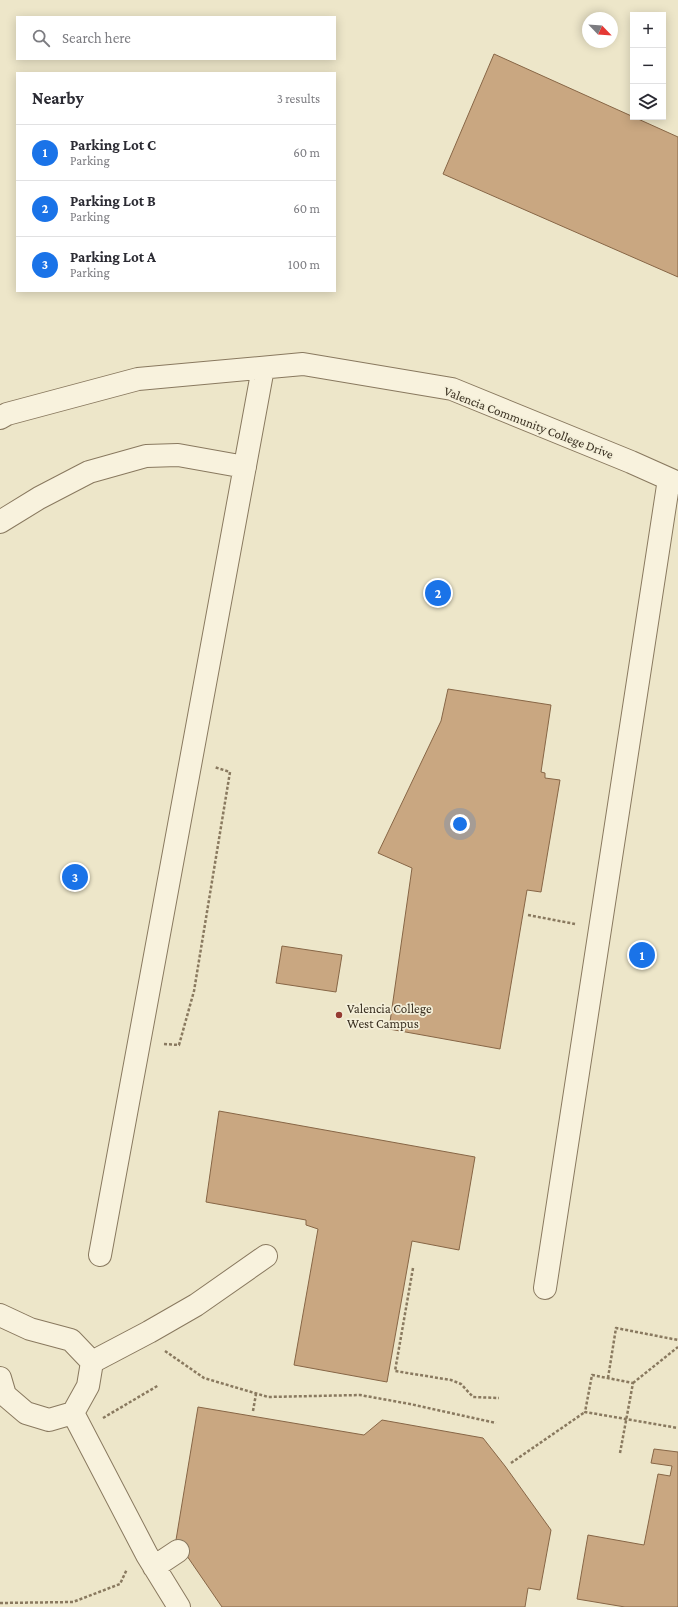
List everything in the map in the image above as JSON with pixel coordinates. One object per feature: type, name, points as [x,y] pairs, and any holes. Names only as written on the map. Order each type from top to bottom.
[{"type":"street","name":"Valencia Community College Drive","points":[[0,418],[7,414],[138,379],[303,364],[452,389],[674,481]]},
{"type":"street","points":[[100,1255],[263,368]]},
{"type":"street","points":[[0,522],[39,498],[89,472],[146,456],[178,455],[245,467]]},
{"type":"street","points":[[545,1288],[674,481]]},
{"type":"street","points":[[92,1362],[144,1336],[196,1305],[266,1256]]},
{"type":"street","points":[[0,1315],[30,1329],[71,1340],[92,1362]]},
{"type":"street","points":[[2,1391],[26,1413],[49,1420],[73,1413],[88,1386],[92,1362]]},
{"type":"street","points":[[73,1413],[140,1542],[178,1607]]},
{"type":"street","points":[[154,1567],[178,1551]]},
{"type":"path","points":[[161,1044],[179,1045],[194,991],[230,772],[210,766]]},
{"type":"path","points":[[528,915],[575,924]]},
{"type":"path","points":[[413,1268],[395,1371],[451,1380],[461,1384],[473,1397],[499,1398]]},
{"type":"path","points":[[608,1378],[616,1328],[678,1340]]},
{"type":"path","points":[[160,1347],[204,1378],[268,1397],[360,1395],[410,1404],[496,1423]]},
{"type":"path","points":[[620,1453],[633,1383],[678,1347]]},
{"type":"path","points":[[511,1463],[585,1412],[592,1375],[633,1383]]},
{"type":"path","points":[[253,1411],[256,1394]]},
{"type":"path","points":[[585,1412],[678,1428]]},
{"type":"path","points":[[0,1603],[28,1604],[73,1602],[120,1584],[140,1542]]},
{"type":"path","points":[[28,1604],[34,1607]]},
{"type":"building","points":[[494,54],[630,115],[630,120],[640,120],[678,137],[678,277],[443,174]]},
{"type":"building","points":[[448,689],[551,705],[541,772],[545,773],[545,778],[560,780],[541,892],[527,890],[500,1049],[389,1029],[412,868],[378,853],[441,721]]},
{"type":"building","points":[[282,946],[342,955],[336,992],[276,983]]},
{"type":"building","points":[[219,1111],[475,1157],[459,1250],[412,1241],[387,1382],[294,1365],[318,1229],[306,1225],[306,1220],[206,1202]]},
{"type":"building","points":[[198,1407],[364,1435],[382,1420],[483,1438],[551,1530],[540,1590],[528,1588],[525,1607],[222,1607],[176,1540]]},
{"type":"building","points":[[654,1449],[678,1452],[678,1607],[625,1607],[577,1599],[588,1535],[644,1545],[658,1474],[670,1476],[672,1466],[651,1463]]},
{"type":"place","name":"Parking Lot B","points":[[438,593]]},
{"type":"place","name":"Parking Lot A","points":[[75,877]]},
{"type":"place","name":"Parking Lot C","points":[[642,955]]},
{"type":"place","name":"Valencia College West Campus","points":[[339,1015]]}]
